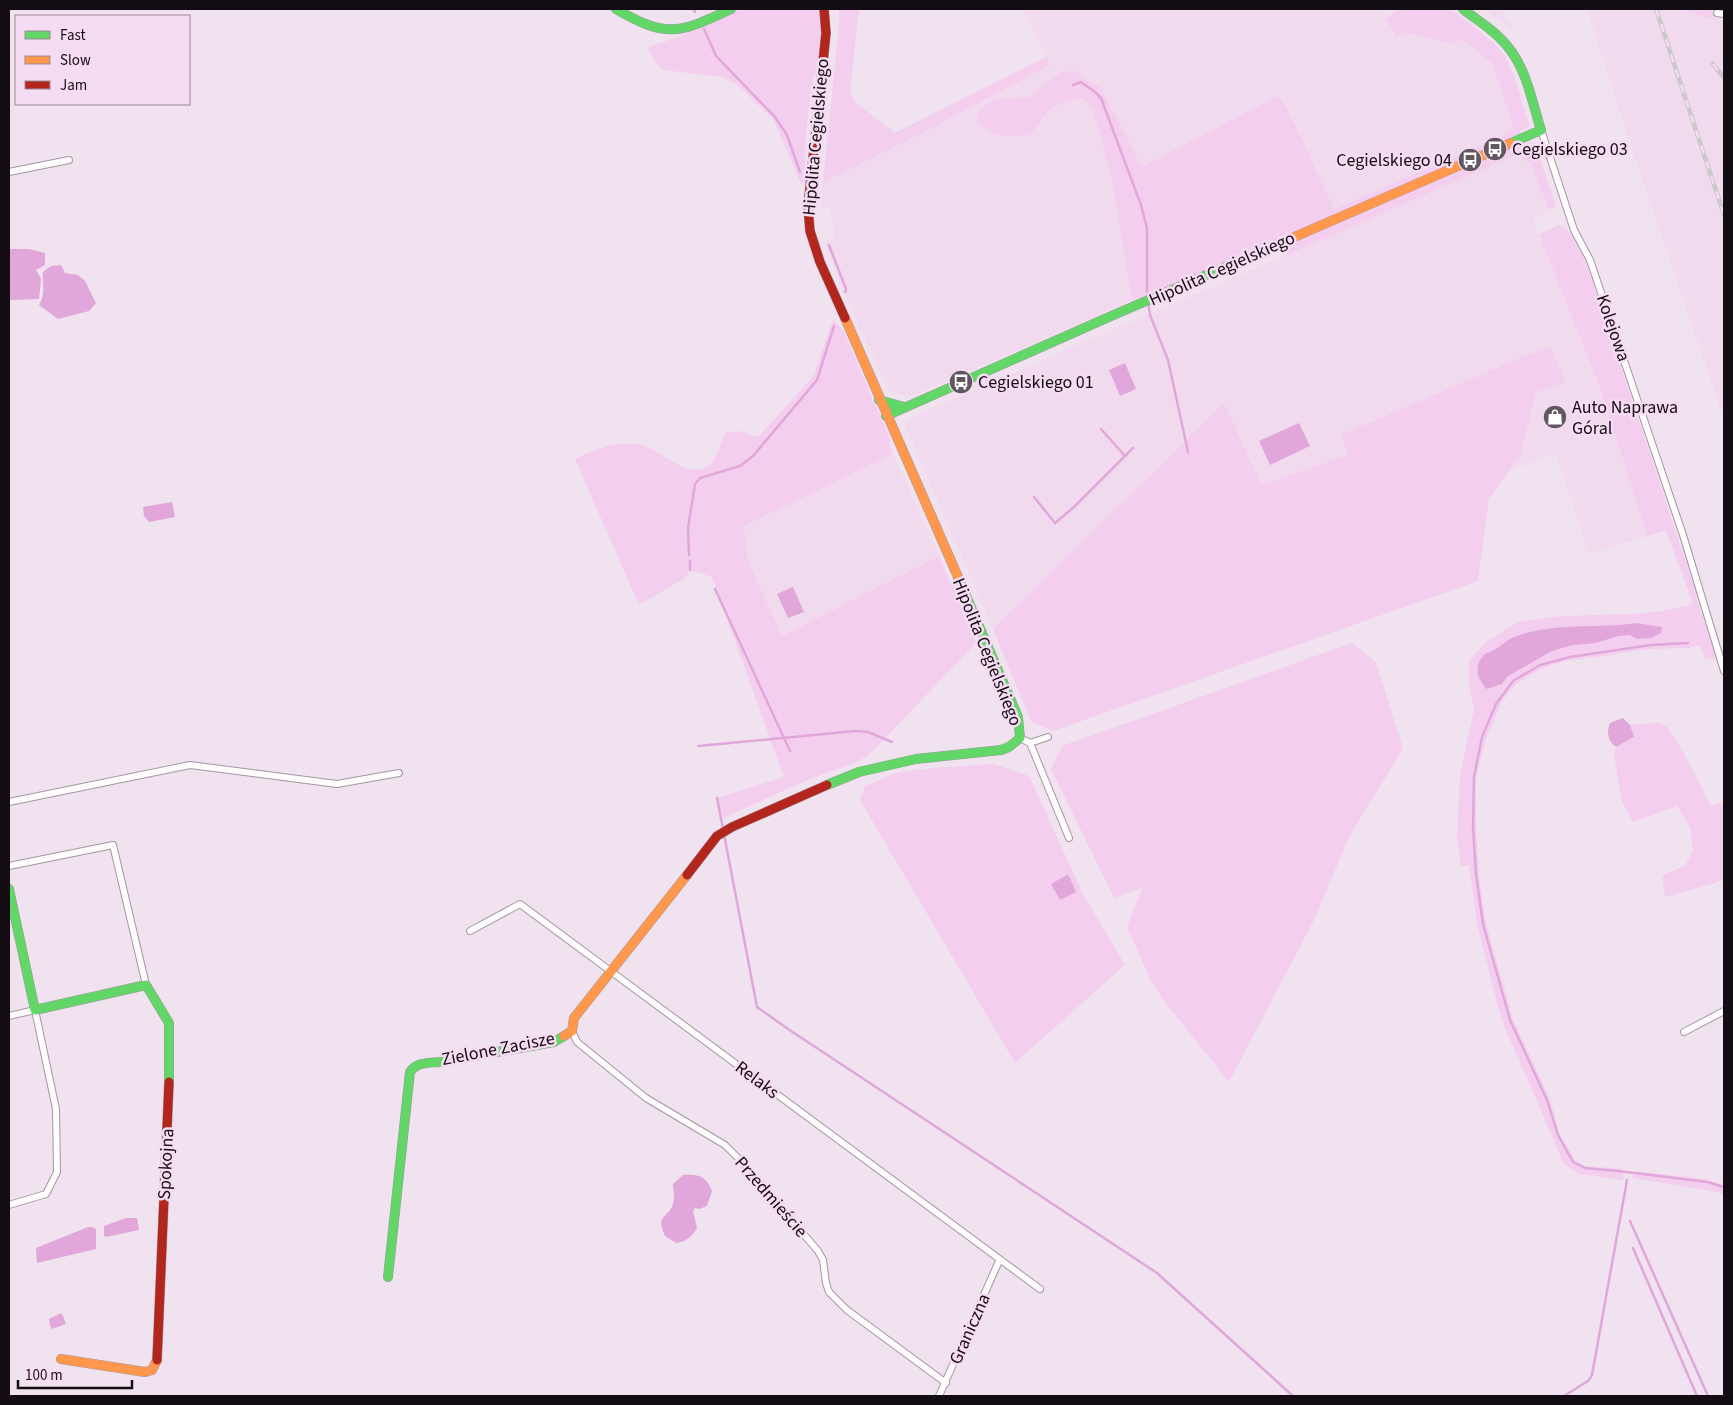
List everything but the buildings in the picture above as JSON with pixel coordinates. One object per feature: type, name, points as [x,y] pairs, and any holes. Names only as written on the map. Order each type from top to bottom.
[{"type":"street","points":[[616,9],[642,25],[668,31],[682,30],[731,9]]},
{"type":"street","name":"Hipolita Cegielskiego","points":[[724,832],[808,792],[859,772],[916,759],[1001,750],[1009,747],[1020,738],[1018,717],[1011,700],[886,416],[814,246],[809,226],[808,207],[826,33],[824,9]]},
{"type":"street","name":"Kolejowa","points":[[1463,9],[1501,38],[1519,64],[1574,230],[1593,269],[1683,535],[1724,671]]},
{"type":"street","name":"Hipolita Cegielskiego","points":[[886,416],[895,414],[904,407],[1540,130]]},
{"type":"street","points":[[9,172],[69,160]]},
{"type":"street","points":[[880,400],[904,407]]},
{"type":"street","points":[[1030,743],[1048,737]]},
{"type":"street","points":[[1020,738],[1030,743],[1069,838]]},
{"type":"street","points":[[9,802],[190,764],[337,784],[399,773]]},
{"type":"street","name":"Zielone Zacisze","points":[[388,1277],[410,1072],[413,1067],[418,1064],[440,1062],[554,1042],[572,1031],[574,1018],[717,836],[724,832]]},
{"type":"street","points":[[9,866],[113,845],[146,984],[9,1016]]},
{"type":"street","points":[[9,889],[56,1109],[57,1172],[46,1194],[9,1205]]},
{"type":"street","name":"Relaks","points":[[470,931],[520,904],[999,1261],[1040,1289]]},
{"type":"street","name":"Spokojna","points":[[61,1359],[145,1372],[152,1370],[157,1361],[170,1067],[169,1023],[146,984]]},
{"type":"street","points":[[1684,1032],[1724,1010]]},
{"type":"street","name":"Przedmieście","points":[[572,1031],[577,1042],[646,1098],[725,1145],[818,1251],[822,1260],[829,1292],[847,1310],[946,1383]]},
{"type":"street","name":"Graniczna","points":[[939,1396],[999,1261]]},
{"type":"shaded area","points":[[741,9],[818,9],[820,14],[821,43],[813,82],[805,146],[806,182],[801,184],[774,120],[739,86],[722,77],[663,70],[655,62],[648,47],[698,30]]},
{"type":"shaded area","points":[[839,9],[859,9],[850,91],[854,101],[895,133],[1046,57],[1050,65],[917,136],[823,182]]},
{"type":"shaded area","points":[[1022,9],[1381,9],[1396,37],[1405,32],[1461,38],[1493,63],[1513,125],[1506,135],[1334,209],[1299,132],[1281,98],[1276,96],[1113,183],[1132,300],[917,394],[905,396],[889,391],[842,288],[825,243],[835,238],[830,208],[820,207],[823,182],[917,136],[1050,65]]},
{"type":"shaded area","points":[[1398,9],[1451,9],[1494,43],[1504,55],[1514,76],[1529,124],[1527,128],[1520,131],[1520,135],[1471,156],[1470,154],[1468,157],[1147,298],[1147,295],[1132,300],[1113,183],[1099,129],[1091,107],[1082,98],[1061,103],[1047,112],[1030,135],[1001,135],[988,131],[976,121],[985,105],[997,99],[1031,97],[1052,77],[1063,72],[1078,71],[1086,79],[1101,88],[1142,167],[1277,96],[1281,98],[1299,132],[1334,209],[1506,135],[1513,125],[1492,63],[1461,38],[1456,44],[1405,32],[1396,37],[1386,19]]},
{"type":"shaded area","points":[[1484,9],[1501,9],[1515,32]]},
{"type":"shaded area","points":[[1587,9],[1683,9],[1724,19],[1724,420],[1625,127]]},
{"type":"shaded area","points":[[1713,9],[1713,19],[1683,10]]},
{"type":"shaded area","points":[[1524,141],[1526,144],[1532,142],[1536,147],[1556,206],[1549,210],[1531,164],[1516,155],[1287,255],[1283,246],[1495,153],[1496,155]]},
{"type":"shaded area","points":[[1516,155],[1531,164],[1549,210],[1534,219],[1535,224],[1599,385],[1648,536],[1589,554],[1556,454],[1510,470],[1520,456],[1536,393],[1565,382],[1551,347],[1517,359],[1342,435],[1349,455],[1260,485],[1224,403],[993,629],[906,427],[908,419]]},
{"type":"shaded area","points":[[1559,225],[1572,235],[1585,259],[1716,657],[1705,659],[1699,645],[1689,648],[1650,649],[1565,661],[1541,669],[1516,684],[1502,701],[1486,739],[1476,778],[1479,875],[1486,924],[1513,1019],[1550,1099],[1559,1133],[1575,1160],[1585,1166],[1623,1169],[1623,1180],[1579,1174],[1564,1164],[1502,1021],[1478,929],[1469,865],[1461,866],[1457,836],[1460,774],[1474,710],[1469,683],[1469,661],[1486,642],[1517,622],[1563,616],[1635,614],[1663,611],[1693,604],[1666,530],[1648,536],[1599,385],[1539,234]]},
{"type":"shaded area","points":[[9,249],[29,249],[45,253],[45,265],[36,270],[41,279],[39,299],[9,300]]},
{"type":"shaded area","points":[[61,265],[65,273],[78,275],[85,281],[96,303],[89,311],[58,319],[39,305],[43,293],[43,272],[51,266]]},
{"type":"shaded area","points":[[833,320],[843,330],[891,441],[888,443],[893,454],[744,526],[748,561],[782,636],[939,556],[976,643],[868,756],[805,781],[721,819],[717,798],[784,777],[712,577],[690,570],[685,578],[639,605],[575,459],[607,446],[633,444],[650,448],[686,468],[695,470],[704,468],[714,459],[725,433],[738,431],[758,437],[813,377]]},
{"type":"shaded area","points":[[1551,347],[1565,382],[1536,393],[1520,456],[1489,498],[1478,581],[1053,731],[1031,721],[993,629],[1224,403],[1261,485],[1348,455],[1341,435],[1517,359]]},
{"type":"shaded area","points":[[1125,363],[1136,389],[1120,396],[1109,370]]},
{"type":"shaded area","points":[[1299,423],[1310,446],[1270,465],[1259,441]]},
{"type":"shaded area","points":[[893,454],[939,556],[782,636],[748,561],[744,526]]},
{"type":"shaded area","points":[[172,502],[175,517],[149,522],[144,516],[143,507]]},
{"type":"shaded area","points":[[793,587],[804,612],[788,618],[777,594]]},
{"type":"shaded area","points":[[1636,623],[1662,627],[1661,633],[1651,638],[1637,639],[1630,635],[1618,636],[1596,643],[1573,645],[1552,651],[1508,676],[1502,684],[1487,689],[1479,677],[1477,668],[1484,655],[1517,636],[1561,627]]},
{"type":"shaded area","points":[[1352,643],[1376,662],[1403,749],[1350,835],[1313,922],[1229,1082],[1164,1001],[1151,981],[1127,927],[1142,888],[1114,898],[1051,769],[1062,746]]},
{"type":"shaded area","points":[[1623,718],[1630,725],[1634,737],[1616,747],[1608,736],[1608,730],[1610,723]]},
{"type":"shaded area","points":[[1659,722],[1667,727],[1679,744],[1711,806],[1724,802],[1724,879],[1665,897],[1662,875],[1685,866],[1693,851],[1690,827],[1677,806],[1633,822],[1622,802],[1614,756],[1616,747],[1634,737],[1630,725]]},
{"type":"shaded area","points":[[994,764],[1029,776],[1083,894],[1125,965],[1015,1063],[860,800],[865,786],[898,772]]},
{"type":"shaded area","points":[[1067,875],[1076,892],[1060,900],[1051,884]]},
{"type":"shaded area","points":[[1636,1171],[1705,1179],[1724,1185],[1724,1195],[1718,1192],[1632,1178]]},
{"type":"shaded area","points":[[683,1175],[701,1177],[707,1182],[712,1191],[707,1206],[699,1209],[695,1208],[693,1211],[697,1228],[691,1237],[676,1243],[665,1236],[661,1224],[663,1217],[673,1204],[673,1184]]},
{"type":"shaded area","points":[[126,1218],[137,1218],[139,1230],[104,1236],[104,1226]]},
{"type":"shaded area","points":[[88,1227],[96,1229],[96,1249],[37,1263],[36,1248]]},
{"type":"shaded area","points":[[61,1313],[66,1324],[52,1329],[49,1319]]},
{"type":"waterway","points":[[704,29],[716,56],[775,117],[787,135],[800,172]]},
{"type":"waterway","points":[[1073,85],[1081,82],[1101,98],[1141,205],[1147,228],[1147,294],[1150,315],[1168,360],[1188,452]]},
{"type":"waterway","points":[[829,245],[846,289],[845,292]]},
{"type":"waterway","points":[[689,555],[688,528],[695,484],[700,478],[740,466],[753,456],[817,380],[834,326]]},
{"type":"waterway","points":[[1101,429],[1125,456]]},
{"type":"waterway","points":[[1034,497],[1055,523],[1074,507],[1133,448]]},
{"type":"waterway","points":[[690,561],[690,570]]},
{"type":"waterway","points":[[715,589],[790,751]]},
{"type":"waterway","points":[[1688,643],[1651,645],[1570,657],[1540,665],[1513,681],[1496,704],[1482,737],[1474,777],[1473,827],[1476,874],[1483,924],[1510,1020],[1547,1100],[1558,1135],[1573,1162],[1585,1168],[1707,1182],[1724,1187]]},
{"type":"waterway","points":[[698,746],[855,731],[868,732],[892,742]]},
{"type":"waterway","points":[[717,798],[723,829]]},
{"type":"waterway","points":[[724,834],[757,1007],[1157,1273],[1293,1396]]},
{"type":"waterway","points":[[1564,1396],[1588,1381],[1592,1375],[1627,1180]]},
{"type":"waterway","points":[[1630,1221],[1708,1396]]},
{"type":"waterway","points":[[1633,1248],[1697,1396]]},
{"type":"railway","points":[[1656,9],[1724,215]]},
{"type":"railway","points":[[1713,64],[1724,78]]},
{"type":"traffic: fast","points":[[616,9],[633,19],[661,29],[686,27],[731,9]]},
{"type":"traffic: fast","points":[[1463,9],[1503,41],[1515,56],[1528,87],[1541,130],[1511,143]]},
{"type":"traffic: fast","points":[[886,416],[1285,241]]},
{"type":"traffic: fast","points":[[879,400],[904,407]]},
{"type":"traffic: fast","points":[[827,785],[859,772],[916,759],[1001,750],[1009,747],[1020,738],[1018,717],[958,577]]},
{"type":"traffic: fast","points":[[9,889],[35,1010],[146,985],[169,1023],[169,1082]]},
{"type":"traffic: fast","points":[[388,1277],[410,1072],[416,1066],[423,1064],[554,1042],[564,1036]]},
{"type":"traffic: slow","points":[[1285,241],[1511,143]]},
{"type":"traffic: slow","points":[[845,318],[958,577]]},
{"type":"traffic: slow","points":[[564,1036],[572,1031],[574,1018],[687,875]]},
{"type":"traffic: slow","points":[[61,1359],[145,1372],[152,1370],[157,1360]]},
{"type":"traffic: jam","points":[[824,9],[826,33],[808,207],[810,231],[820,262],[845,318]]},
{"type":"traffic: jam","points":[[687,875],[717,836],[732,827],[827,785]]},
{"type":"traffic: jam","points":[[157,1360],[169,1082]]},
{"type":"place","name":"Cegielskiego 03","points":[[1495,149]]},
{"type":"place","name":"Cegielskiego 04","points":[[1470,160]]},
{"type":"place","name":"Cegielskiego 01","points":[[961,382]]},
{"type":"place","name":"Auto Naprawa Góral","points":[[1555,417]]}]
